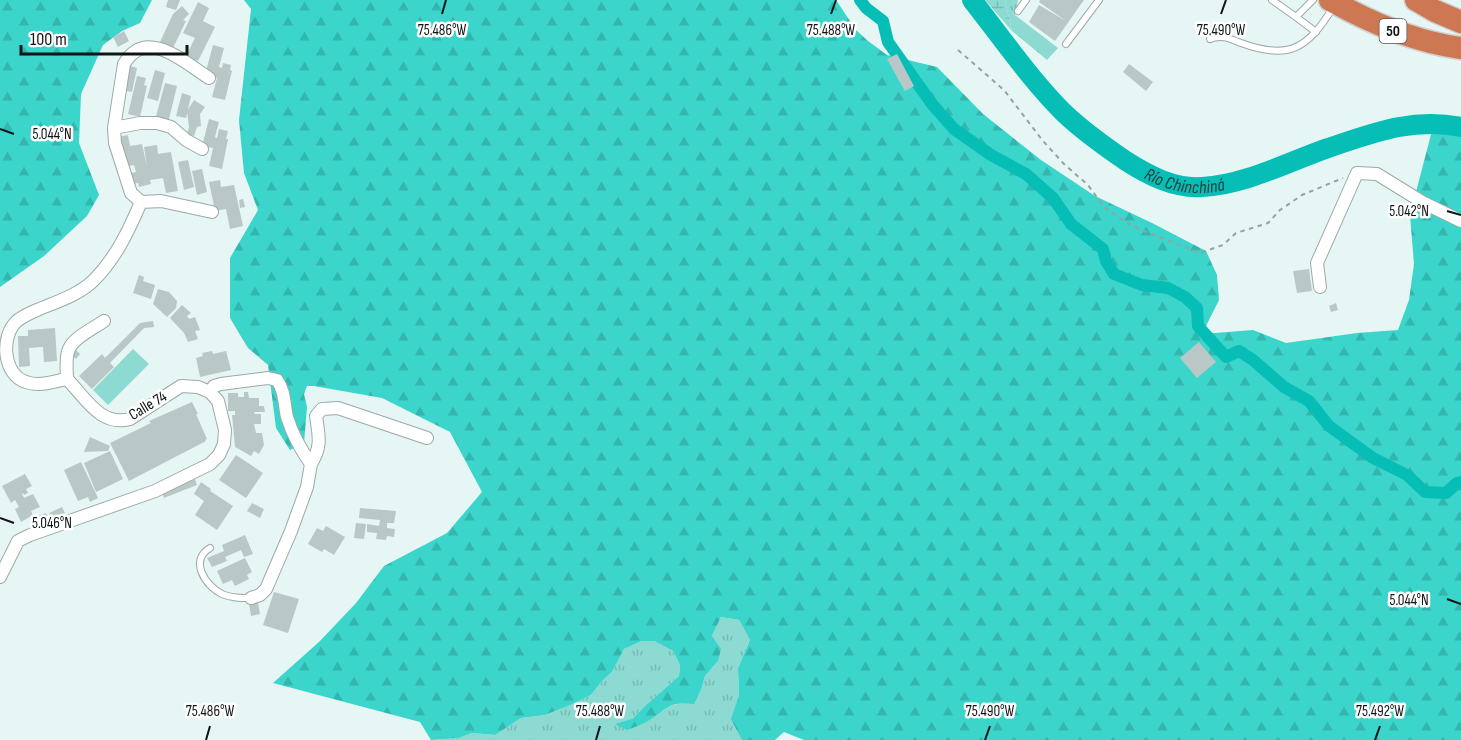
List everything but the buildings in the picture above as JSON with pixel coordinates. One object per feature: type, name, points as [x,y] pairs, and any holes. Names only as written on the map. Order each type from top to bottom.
[{"type":"highway","name":"50","points":[[1416,0],[1461,22]]},
{"type":"highway","name":"50","points":[[1326,1],[1400,34],[1443,46],[1461,48]]},
{"type":"street","points":[[209,78],[165,50],[149,47],[136,50],[124,64],[114,128],[115,143],[131,193],[141,202],[161,201],[212,212]]},
{"type":"street","points":[[114,128],[140,123],[157,123],[171,127],[186,140],[202,149]]},
{"type":"street","points":[[1320,287],[1317,263],[1357,173],[1377,174],[1424,203],[1461,221]]},
{"type":"street","points":[[104,321],[74,341],[67,358],[67,379],[37,385],[24,382],[13,374],[7,361],[6,347],[9,332],[16,321],[74,295],[93,282],[126,236],[141,202]]},
{"type":"street","points":[[0,577],[18,541],[155,491],[210,464],[219,455],[224,444],[225,430],[218,401],[210,392],[214,386],[268,378],[277,380],[282,387],[287,417],[293,433],[311,464]]},
{"type":"street","name":"Calle 74","points":[[67,379],[99,414],[121,422],[130,419],[181,386],[198,387],[210,392]]},
{"type":"street","points":[[251,598],[260,595],[266,589],[291,531],[307,487],[311,464],[320,443],[316,416],[322,409],[338,408],[427,438]]},
{"type":"lane","points":[[1018,10],[1026,0]]},
{"type":"lane","points":[[1066,44],[1099,0]]},
{"type":"lane","points":[[1272,0],[1316,32]]},
{"type":"lane","points":[[1296,17],[1326,1]]},
{"type":"lane","points":[[1210,39],[1221,36],[1258,50],[1293,49],[1307,42],[1322,25],[1326,1]]},
{"type":"lane","points":[[210,548],[203,552],[200,559],[201,570],[210,585],[220,593],[234,598],[251,598]]},
{"type":"path","points":[[958,50],[1004,90],[1043,141],[1088,185],[1104,207],[1127,223],[1200,253],[1223,245],[1236,233],[1268,223],[1280,210],[1302,195],[1357,173]]},
{"type":"green space","points":[[0,0],[152,0],[140,23],[122,31],[103,45],[81,94],[79,143],[99,195],[87,216],[44,256],[0,287]]},
{"type":"green space","points":[[244,0],[836,0],[856,30],[868,41],[887,55],[937,67],[983,114],[1041,160],[1095,196],[1206,251],[1217,275],[1219,300],[1202,334],[1253,330],[1286,343],[1398,330],[1409,300],[1414,264],[1410,215],[1434,123],[1461,127],[1461,740],[804,740],[784,732],[775,740],[742,740],[731,719],[739,695],[738,668],[750,640],[739,620],[721,617],[712,636],[721,649],[718,661],[705,676],[694,704],[669,706],[650,720],[627,730],[615,724],[632,719],[679,676],[680,665],[673,651],[654,641],[642,641],[624,649],[612,672],[591,695],[545,715],[521,718],[495,735],[472,733],[459,738],[431,740],[420,722],[273,683],[320,641],[356,603],[384,566],[447,533],[482,492],[450,432],[382,398],[307,386],[304,394],[307,407],[304,443],[290,450],[276,428],[268,365],[248,348],[230,318],[230,258],[258,210],[244,173],[239,120],[251,9]]},
{"type":"green space","points":[[985,0],[1005,0],[1012,31]]},
{"type":"green space","points":[[1005,0],[1018,0],[1015,15],[1058,48],[1047,60],[1012,31]]},
{"type":"green space","points":[[133,349],[149,364],[108,405],[93,390]]},
{"type":"green space","points":[[721,617],[739,620],[750,640],[738,668],[739,695],[732,719],[742,740],[431,740],[459,738],[472,733],[495,735],[521,718],[545,715],[573,704],[591,695],[612,672],[624,649],[642,641],[654,641],[673,651],[680,665],[679,676],[632,719],[648,721],[668,706],[683,703],[702,687],[705,676],[718,661],[712,636]]},
{"type":"waterway","points":[[860,0],[866,8],[883,21],[888,42],[932,104],[954,129],[991,155],[1026,174],[1053,198],[1071,224],[1103,249],[1106,261],[1114,274],[1142,285],[1168,288],[1185,297],[1197,308],[1198,326],[1226,357],[1239,351],[1253,360],[1284,387],[1309,401],[1329,426],[1373,458],[1407,475],[1425,492],[1446,493],[1461,482]]},
{"type":"waterway","name":"Río Chinchiná","points":[[972,0],[1028,72],[1064,113],[1126,161],[1152,176],[1181,186],[1202,187],[1234,182],[1328,148],[1393,128],[1426,124],[1461,127]]}]
